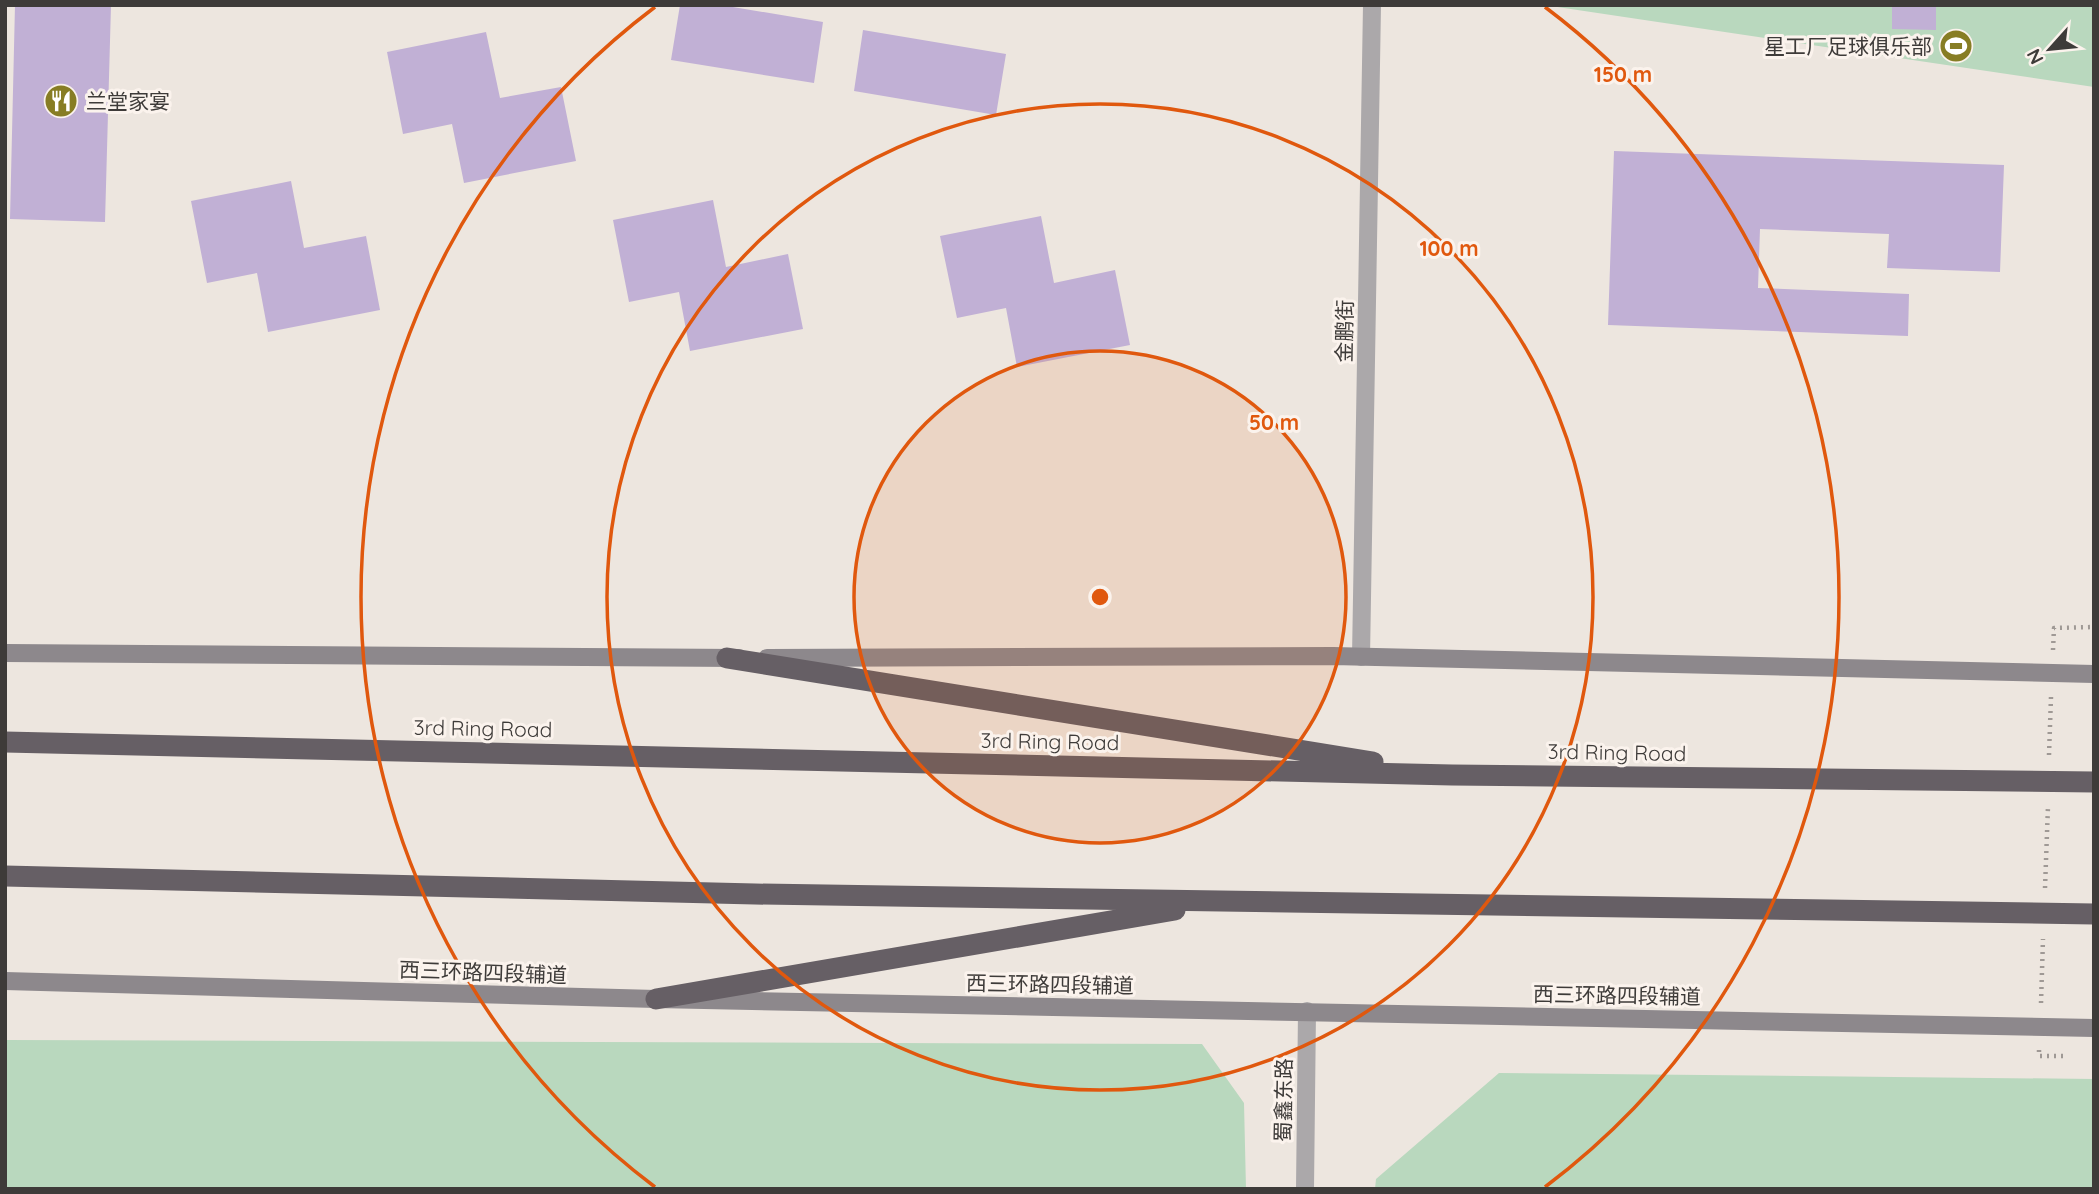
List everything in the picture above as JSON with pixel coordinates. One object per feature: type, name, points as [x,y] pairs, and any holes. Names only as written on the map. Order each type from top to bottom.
[{"type":"highway","points":[[727,658],[1451,775]]},
{"type":"highway","name":"3rd Ring Road","points":[[5,743],[1451,775],[2094,782]]},
{"type":"highway","points":[[5,876],[755,894],[2094,914]]},
{"type":"highway","points":[[656,999],[1227,901]]},
{"type":"main road","points":[[5,653],[727,658],[1361,657],[2094,674]]},
{"type":"main road","name":"西三环路四段辅道","points":[[5,981],[656,999],[2094,1028]]},
{"type":"street","name":"金鹏街","points":[[1361,657],[1372,5]]},
{"type":"street","name":"蜀鑫东路","points":[[1305,1189],[1307,1012]]},
{"type":"path","points":[[2053,656],[2054,628],[2094,627]]},
{"type":"path","points":[[2049,766],[2051,697]]},
{"type":"path","points":[[2045,890],[2048,794]]},
{"type":"path","points":[[2040,1015],[2043,932]]},
{"type":"path","points":[[2039,1042],[2039,1056],[2066,1056]]},
{"type":"green space","name":"星工厂足球俱乐部","points":[[1544,5],[2094,5],[2094,87]]},
{"type":"green space","points":[[5,1040],[1202,1044],[1244,1103],[1246,1189],[5,1189]]},
{"type":"green space","points":[[1499,1073],[2094,1079],[2094,1189],[1375,1189],[1376,1179]]},
{"type":"building","points":[[15,5],[111,5],[105,222],[10,219]]},
{"type":"building","points":[[680,5],[721,5],[823,22],[814,83],[671,60]]},
{"type":"building","points":[[1892,5],[1936,5],[1936,30],[1892,29]]},
{"type":"building","points":[[863,30],[1006,54],[996,115],[854,91]]},
{"type":"building","points":[[486,32],[500,98],[561,87],[576,161],[464,183],[452,124],[403,134],[387,52]]},
{"type":"building","points":[[1614,151],[2004,165],[2000,272],[1887,268],[1889,234],[1760,229],[1758,288],[1909,294],[1908,336],[1608,325]]},
{"type":"building","points":[[291,181],[304,248],[366,236],[380,310],[268,332],[257,273],[207,283],[191,201]]},
{"type":"building","points":[[713,200],[726,267],[788,254],[803,329],[690,351],[679,292],[629,302],[613,220]]},
{"type":"building","points":[[1041,216],[1054,283],[1115,270],[1130,345],[1017,367],[1006,308],[957,318],[940,236]]},
{"type":"place","name":"星工厂足球俱乐部","points":[[1956,46]]},
{"type":"place","name":"兰堂家宴","points":[[61,101]]}]
